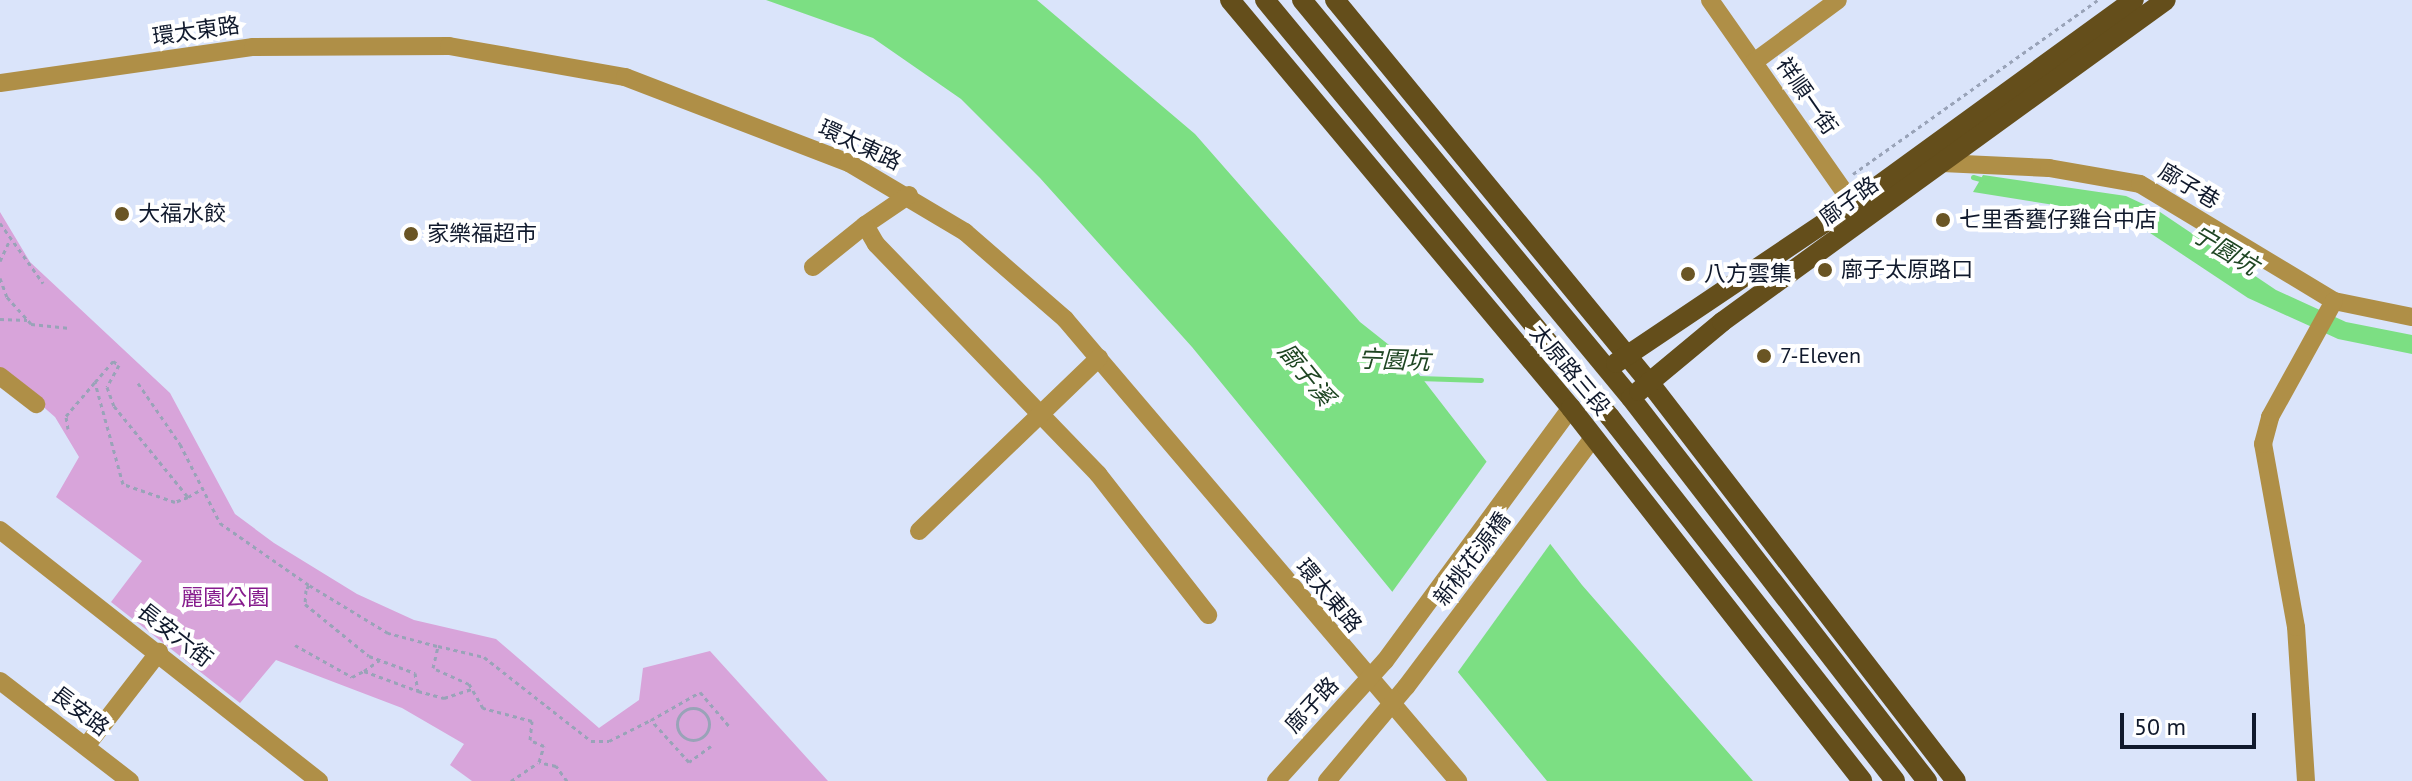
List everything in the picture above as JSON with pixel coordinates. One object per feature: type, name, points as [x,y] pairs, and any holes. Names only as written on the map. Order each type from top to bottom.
[{"type":"main road","name":"太原路三段","points":[[1230,0],[1571,408],[1862,781]]},
{"type":"main road","name":"太原路三段","points":[[1265,0],[1610,417],[1895,781]]},
{"type":"main road","name":"太原路三段","points":[[1302,0],[1631,398],[1927,781]]},
{"type":"main road","points":[[1335,0],[1649,382],[1956,781]]},
{"type":"main road","name":"廍子路","points":[[1936,156],[2134,0]]},
{"type":"main road","name":"廍子路","points":[[1594,437],[1610,417],[1649,382],[1858,212],[2166,0]]},
{"type":"main road","name":"廍子路","points":[[1571,408],[1607,370],[1625,356],[1858,212]]},
{"type":"street","name":"祥順一街","points":[[1710,0],[1858,212]]},
{"type":"street","points":[[1754,62],[1838,0]]},
{"type":"street","name":"環太東路","points":[[0,83],[253,47],[449,46],[625,77],[849,163],[909,195],[1042,296],[1099,358],[1368,680],[1393,704],[1458,781]]},
{"type":"street","name":"廍子巷","points":[[1936,156],[2049,168],[2140,184],[2332,305],[2412,317]]},
{"type":"street","points":[[813,267],[909,195]]},
{"type":"street","points":[[865,225],[876,244],[1114,493],[1208,615]]},
{"type":"street","points":[[2306,781],[2296,627],[2263,444],[2270,417],[2317,339],[2332,305]]},
{"type":"street","points":[[919,531],[1099,358]]},
{"type":"street","points":[[0,376],[36,404]]},
{"type":"street","name":"廍子路","points":[[1552,435],[1571,408]]},
{"type":"street","name":"新桃花源橋","points":[[1385,661],[1552,435]]},
{"type":"street","name":"廍子路","points":[[1576,459],[1594,437]]},
{"type":"street","name":"新桃花源橋","points":[[1393,704],[1576,459]]},
{"type":"street","name":"長安六街","points":[[0,530],[159,652],[319,781]]},
{"type":"street","points":[[87,745],[159,652]]},
{"type":"street","name":"廍子路","points":[[1276,781],[1385,661]]},
{"type":"street","name":"長安路","points":[[0,681],[130,781]]},
{"type":"street","points":[[1327,781],[1393,704]]},
{"type":"path","points":[[1840,184],[2098,0]]},
{"type":"path","points":[[0,223],[43,283]]},
{"type":"path","points":[[0,261],[10,240]]},
{"type":"path","points":[[0,278],[7,297],[27,320],[39,327],[70,328]]},
{"type":"path","points":[[0,319],[27,320]]},
{"type":"path","points":[[68,429],[66,416],[113,361],[119,365],[107,382],[114,406],[188,497]]},
{"type":"path","points":[[95,382],[123,484],[175,502],[203,489]]},
{"type":"path","points":[[138,383],[156,402],[220,523],[309,585],[388,633],[484,657],[591,741],[609,741],[700,692],[729,726]]},
{"type":"path","points":[[309,585],[305,604],[380,660],[415,673],[418,691]]},
{"type":"path","points":[[295,645],[352,677],[380,660]]},
{"type":"path","points":[[438,646],[433,668],[472,689],[483,708],[532,721],[530,740],[544,746],[539,762],[511,781]]},
{"type":"path","points":[[364,671],[444,698],[472,689]]},
{"type":"path","points":[[696,708],[708,718],[709,729],[698,740],[687,740],[678,730],[677,718],[685,709],[696,708]]},
{"type":"path","points":[[651,720],[689,762],[711,746]]},
{"type":"path","points":[[665,735],[678,730]]},
{"type":"path","points":[[539,762],[556,766],[567,781]]},
{"type":"green space","name":"麗園公園","points":[[0,212],[30,262],[170,393],[235,514],[274,543],[357,594],[414,620],[496,639],[599,728],[639,700],[643,668],[710,651],[828,781],[472,781],[450,765],[464,744],[402,708],[276,660],[240,703],[111,602],[142,561],[56,497],[79,457],[55,417],[0,369]]},
{"type":"water","name":"廍子溪","points":[[766,0],[1037,0],[1195,134],[1360,322],[1408,360],[1582,585],[1753,781],[1547,781],[1192,347],[1040,178],[961,99],[873,38]]},
{"type":"water","points":[[1983,175],[2126,196],[2160,212],[2276,290],[2346,322],[2412,335],[2412,354],[2338,339],[2248,298],[2141,227],[2111,214],[1973,192]]},
{"type":"pier","points":[[1490,457],[1553,540],[1455,676],[1390,595]]},
{"type":"waterway","name":"宁園坑","points":[[1973,177],[1987,181]]},
{"type":"waterway","name":"宁園坑","points":[[1418,378],[1481,380]]},
{"type":"place","name":"大福水餃","points":[[122,214]]},
{"type":"place","name":"七里香甕仔雞台中店","points":[[1943,220]]},
{"type":"place","name":"家樂福超市","points":[[411,234]]},
{"type":"place","name":"廍子太原路口","points":[[1825,270]]},
{"type":"place","name":"八方雲集","points":[[1688,274]]},
{"type":"place","name":"7-Eleven","points":[[1764,356]]}]
